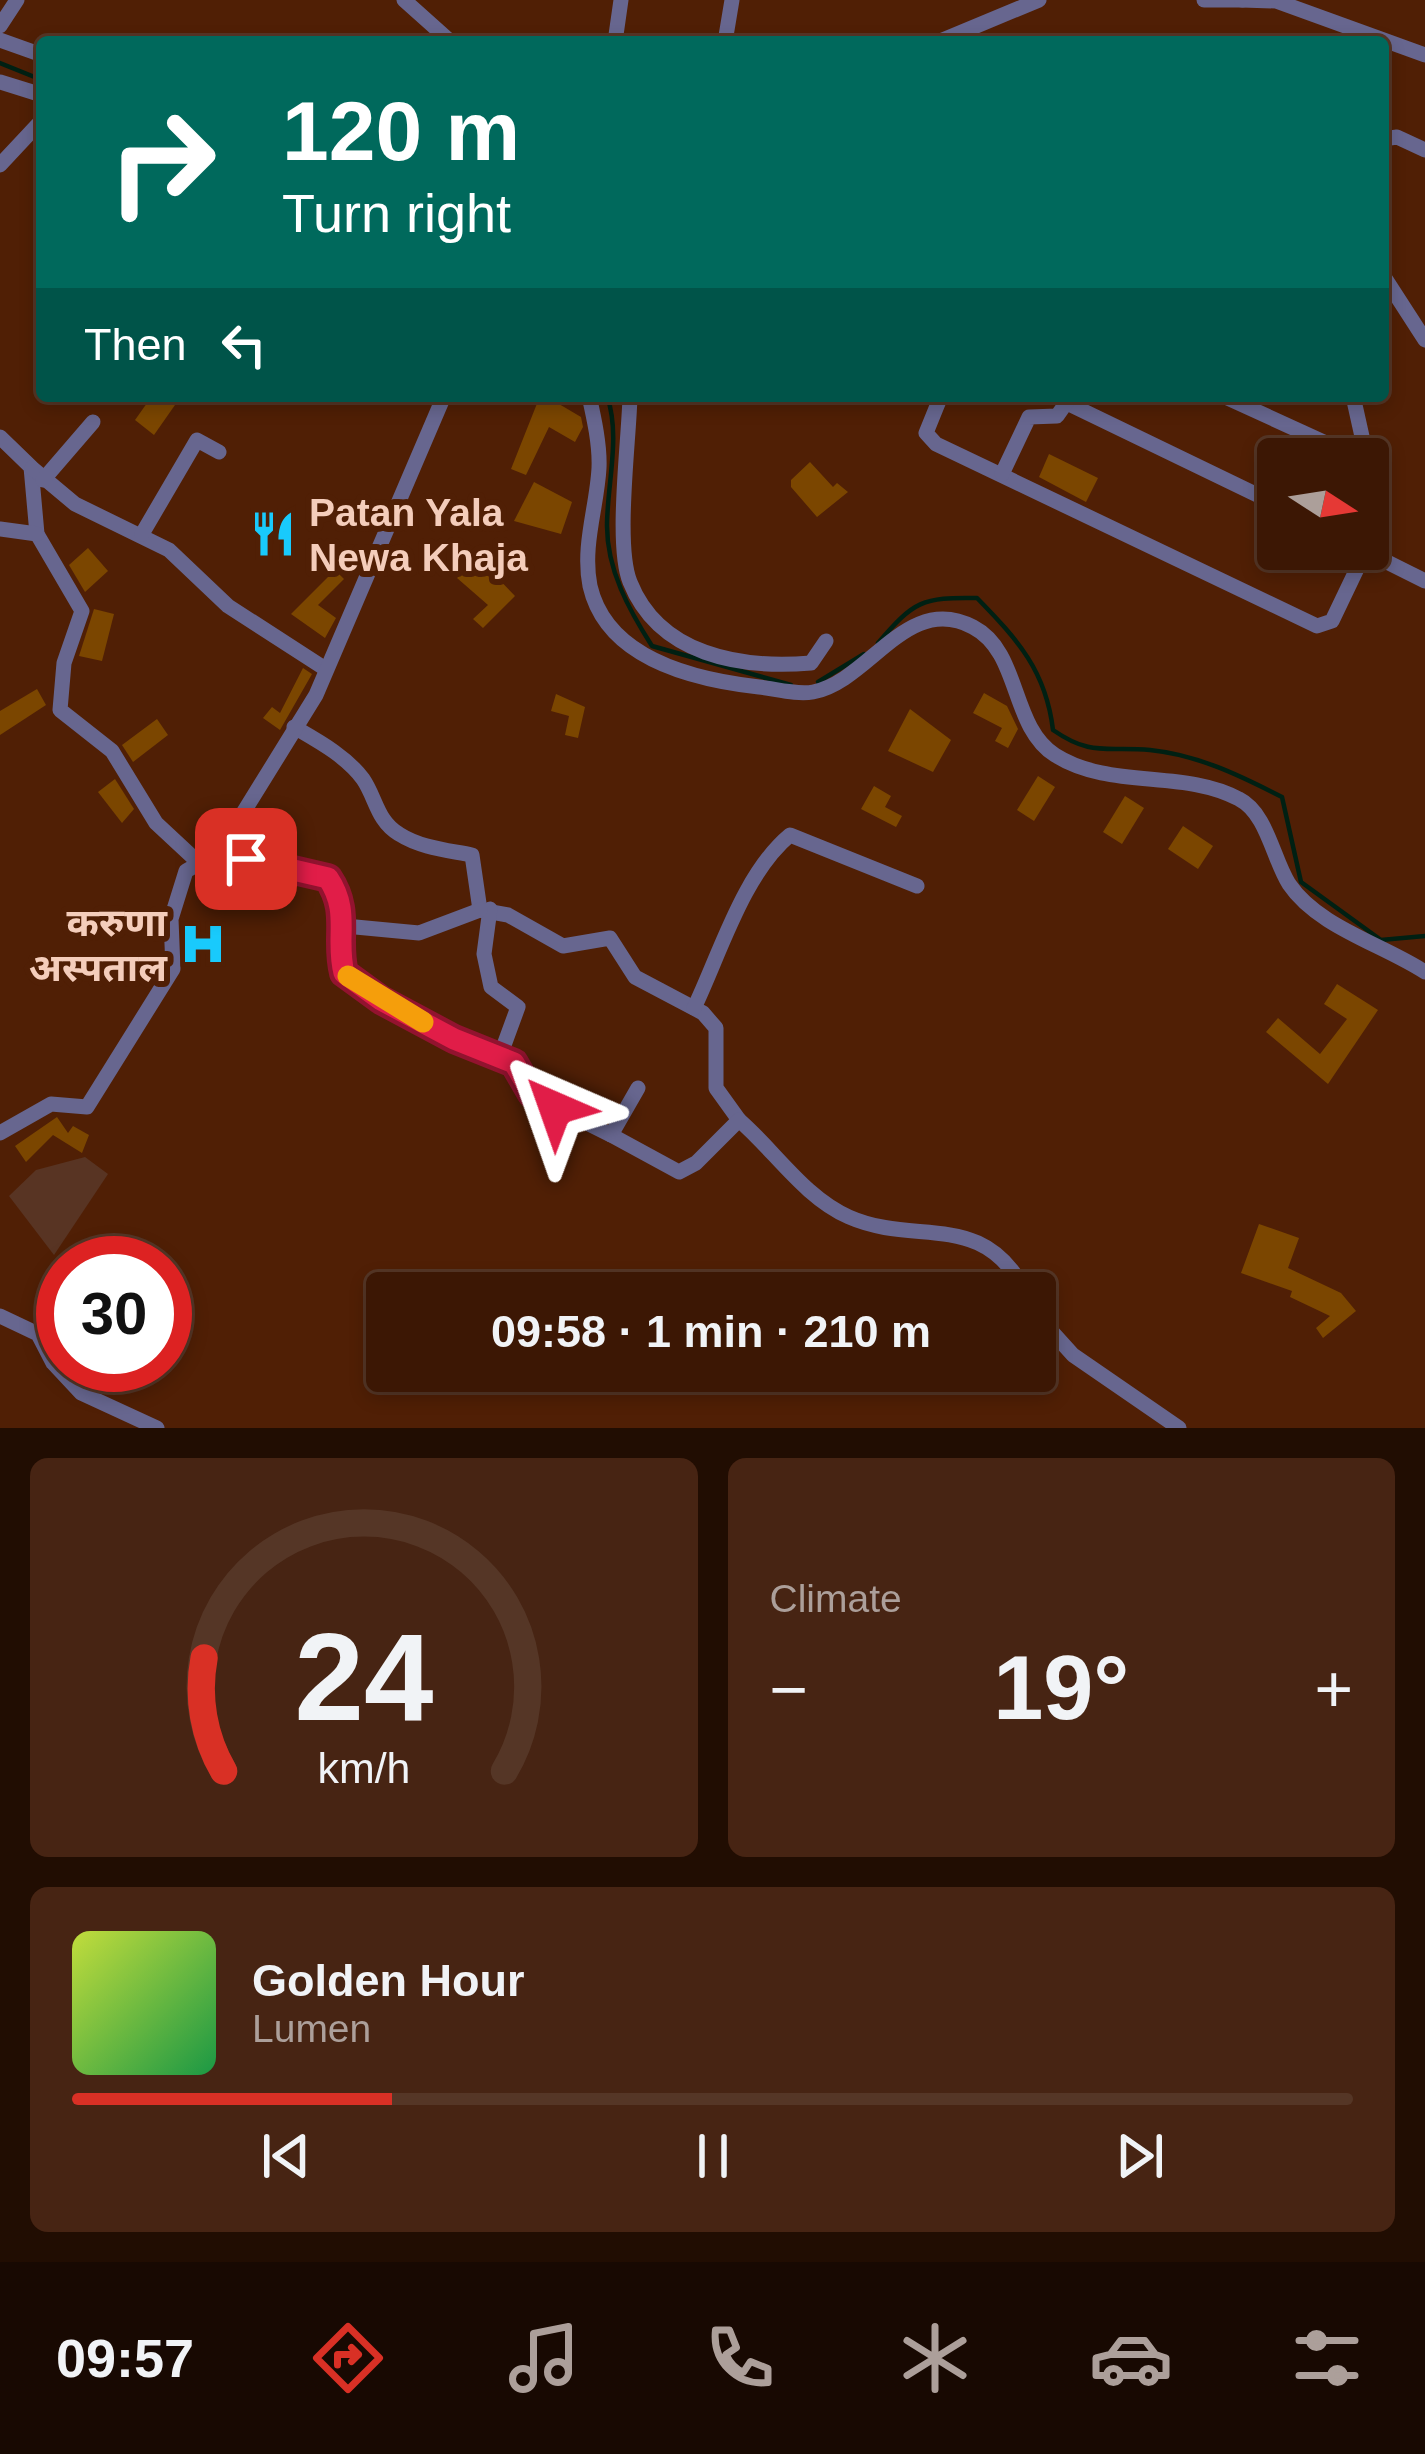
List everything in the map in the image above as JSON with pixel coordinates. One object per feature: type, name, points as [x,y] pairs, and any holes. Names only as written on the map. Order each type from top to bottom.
[{"type":"street","points":[[0,26],[17,0]]},
{"type":"street","points":[[404,0],[444,36]]},
{"type":"street","points":[[616,36],[621,0]]},
{"type":"street","points":[[726,36],[732,0]]},
{"type":"street","points":[[954,36],[1039,0]]},
{"type":"street","points":[[1204,0],[1276,2],[1370,36]]},
{"type":"street","points":[[0,40],[36,53]]},
{"type":"street","points":[[1389,43],[1425,56]]},
{"type":"street","points":[[0,82],[36,93]]},
{"type":"street","points":[[0,165],[36,126]]},
{"type":"street","points":[[1389,138],[1425,150]]},
{"type":"street","points":[[1389,284],[1425,340]]},
{"type":"street","points":[[0,1133],[51,1104],[87,1107],[172,969],[171,919],[186,871],[218,851],[316,695],[441,402]]},
{"type":"street","points":[[590,402],[599,470],[591,508],[591,589],[604,615],[652,658],[676,674],[809,693],[839,680],[910,626],[934,620],[971,626],[1007,668],[1028,723],[1052,754],[1092,771],[1218,789],[1246,802],[1307,907],[1425,972]]},
{"type":"street","points":[[630,402],[624,544],[629,580],[652,621],[679,645],[743,662],[811,663],[826,641]]},
{"type":"street","points":[[939,402],[926,434],[929,440],[1317,626],[1332,621],[1354,570]]},
{"type":"street","points":[[1002,474],[1029,417],[1057,416],[1068,402]]},
{"type":"street","points":[[1073,402],[1257,494]]},
{"type":"street","points":[[1236,402],[1317,438]]},
{"type":"street","points":[[1354,402],[1360,438]]},
{"type":"street","points":[[93,422],[37,473],[38,534],[82,611],[60,680],[59,710],[112,751],[156,823],[199,863]]},
{"type":"street","points":[[0,437],[74,504],[169,550],[228,606],[324,668]]},
{"type":"street","points":[[142,535],[197,440],[219,452]]},
{"type":"street","points":[[0,529],[38,534]]},
{"type":"street","points":[[1389,563],[1425,581]]},
{"type":"street","points":[[294,727],[350,766],[365,782],[385,823],[398,834],[419,844],[472,855],[485,910],[484,954],[491,986],[518,1007],[500,1056]]},
{"type":"street","points":[[694,1009],[754,882],[775,848],[790,835],[917,886]]},
{"type":"street","points":[[218,851],[328,878],[339,895],[345,926],[338,950],[344,973],[381,1000],[500,1056],[527,1078],[532,1094],[679,1172],[696,1163],[739,1120]]},
{"type":"street","points":[[345,926],[419,933],[485,910],[554,944],[615,940],[635,977],[694,1009],[716,1028],[716,1088],[739,1120],[828,1206],[871,1224],[923,1228],[986,1245],[1012,1272]]},
{"type":"street","points":[[610,1135],[638,1088]]},
{"type":"street","points":[[0,1316],[38,1334],[53,1363],[81,1393],[158,1428]]},
{"type":"street","points":[[1056,1336],[1073,1355],[1179,1428]]},
{"type":"shaded area","points":[[85,1157],[108,1174],[67,1236],[40,1236],[9,1196],[36,1170]]},
{"type":"building","points":[[148,402],[175,405],[154,435],[135,420]]},
{"type":"building","points":[[538,402],[560,402],[581,417],[583,427],[575,442],[549,427],[526,475],[511,469]]},
{"type":"building","points":[[1049,454],[1098,478],[1086,502],[1039,477]]},
{"type":"building","points":[[810,462],[833,487],[837,483],[848,492],[817,517],[791,487],[791,480]]},
{"type":"building","points":[[534,482],[572,502],[561,534],[514,521]]},
{"type":"building","points":[[88,548],[108,571],[85,592],[69,565]]},
{"type":"building","points":[[470,566],[482,574],[487,567],[515,596],[483,628],[473,619],[488,605],[457,578]]},
{"type":"building","points":[[335,570],[344,579],[318,605],[336,618],[325,638],[291,614]]},
{"type":"building","points":[[94,609],[114,614],[102,661],[79,656]]},
{"type":"building","points":[[303,668],[312,674],[280,730],[263,718],[272,707],[280,713]]},
{"type":"building","points":[[37,689],[46,705],[0,735],[0,711]]},
{"type":"building","points":[[984,693],[1007,706],[1018,729],[1008,748],[995,741],[1002,728],[973,713]]},
{"type":"building","points":[[556,694],[585,707],[578,738],[565,735],[569,716],[551,711]]},
{"type":"building","points":[[910,709],[951,740],[933,772],[888,751]]},
{"type":"building","points":[[157,719],[168,735],[133,762],[122,745]]},
{"type":"building","points":[[1038,776],[1055,787],[1034,821],[1017,810]]},
{"type":"building","points":[[115,779],[134,809],[122,823],[98,792]]},
{"type":"building","points":[[874,786],[891,796],[885,807],[902,816],[896,827],[861,809]]},
{"type":"building","points":[[1125,796],[1144,808],[1122,844],[1103,832]]},
{"type":"building","points":[[1183,826],[1213,846],[1198,869],[1168,849]]},
{"type":"building","points":[[1337,984],[1378,1010],[1328,1084],[1266,1032],[1278,1018],[1320,1054],[1347,1019],[1324,1004]]},
{"type":"building","points":[[57,1117],[68,1133],[73,1126],[89,1135],[82,1153],[53,1135],[26,1162],[15,1146]]},
{"type":"building","points":[[1259,1224],[1299,1238],[1288,1268],[1341,1293],[1356,1311],[1323,1338],[1316,1328],[1330,1316],[1290,1297],[1292,1291],[1241,1273]]},
{"type":"waterway","points":[[0,63],[36,78]]},
{"type":"waterway","points":[[609,402],[613,427],[608,542],[615,574],[652,646],[791,685]]},
{"type":"waterway","points":[[878,643],[920,604],[977,598],[1037,673],[1053,730],[1089,747],[1185,756],[1282,797],[1301,882],[1381,940],[1425,936]]},
{"type":"waterway","points":[[818,682],[864,654]]},
{"type":"slow traffic","points":[[348,976],[423,1022]]},
{"type":"place","name":"Patan Yala Newa Khaja","points":[[273,534]]},
{"type":"place","name":"करुणा अस्पताल","points":[[203,944]]},
{"type":"route","points":[[246,859],[328,878],[339,895],[345,926],[338,950],[344,973],[381,1000],[454,1039],[514,1063],[527,1078],[532,1094],[555,1108]]}]
